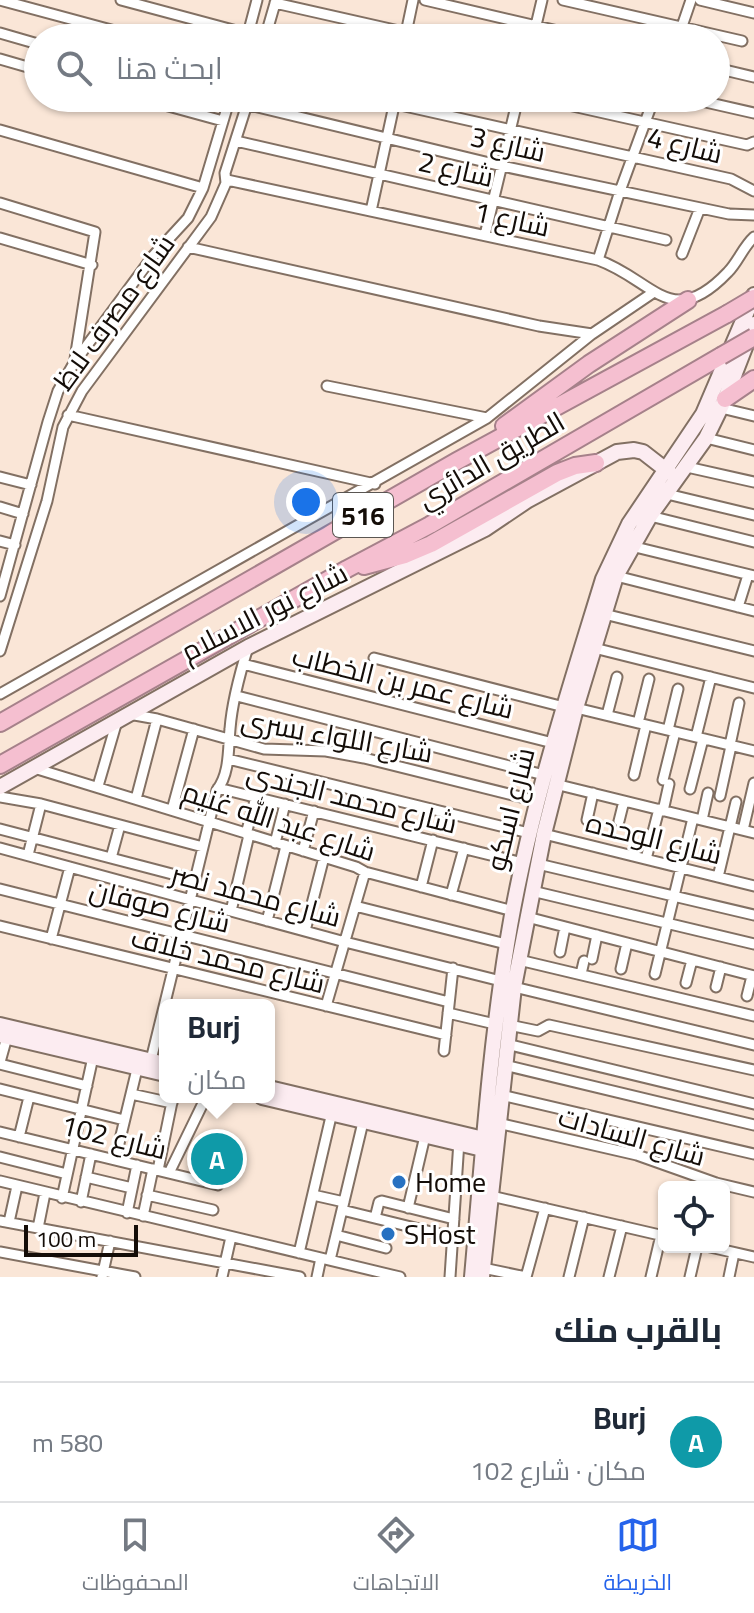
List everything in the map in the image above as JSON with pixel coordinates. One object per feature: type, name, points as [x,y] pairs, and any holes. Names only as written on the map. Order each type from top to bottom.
[{"type":"highway","name":"الطريق الدائري","points":[[1,722],[457,461],[727,314],[754,296]]},
{"type":"highway","points":[[457,461],[589,364],[688,300]]},
{"type":"highway","name":"الطريق الدائري","points":[[0,765],[443,517],[754,337]]},
{"type":"highway","points":[[720,398],[754,379]]},
{"type":"highway","points":[[347,569],[391,560],[419,550],[557,473],[596,463]]},
{"type":"main road","points":[[720,398],[754,296]]},
{"type":"main road","points":[[720,398],[754,324]]},
{"type":"main road","name":"شارع اسكو","points":[[537,834],[537,801],[550,780],[553,743],[594,648],[616,576],[650,516],[706,438],[720,398]]},
{"type":"main road","name":"شارع اسكو","points":[[508,984],[519,960],[520,914],[530,863],[603,579],[629,524],[696,426],[720,398]]},
{"type":"main road","name":"شارع نور الاسلام","points":[[0,787],[248,647],[485,529],[528,500],[617,452],[643,452],[677,480]]},
{"type":"main road","name":"شارع اسكو","points":[[479,1274],[508,984],[506,944],[532,891],[530,863]]},
{"type":"main road","name":"شارع اسكو","points":[[479,1274],[491,1196],[490,1145],[498,1123],[506,1044],[502,1024]]},
{"type":"main road","points":[[2,1032],[148,1062]]},
{"type":"main road","points":[[51,1042],[93,1057],[148,1062]]},
{"type":"main road","points":[[275,1090],[333,1109]]},
{"type":"main road","points":[[275,1099],[333,1109],[490,1145]]},
{"type":"main road","points":[[365,1116],[425,1136],[459,1138]]},
{"type":"street","points":[[0,0],[89,24]]},
{"type":"street","points":[[121,0],[206,24]]},
{"type":"street","points":[[251,24],[257,0]]},
{"type":"street","points":[[408,24],[413,0]]},
{"type":"street","points":[[425,0],[527,24]]},
{"type":"street","points":[[536,24],[542,0]]},
{"type":"street","points":[[563,0],[648,24]]},
{"type":"street","points":[[683,24],[691,0]]},
{"type":"street","points":[[700,0],[754,13]]},
{"type":"street","points":[[269,24],[275,1],[364,24]]},
{"type":"street","points":[[0,33],[24,40]]},
{"type":"street","points":[[730,39],[742,41]]},
{"type":"street","points":[[0,59],[24,66]]},
{"type":"street","points":[[730,71],[754,77]]},
{"type":"street","points":[[730,108],[754,113]]},
{"type":"street","points":[[190,112],[223,121]]},
{"type":"street","name":"شارع مصرف لاظ","points":[[0,596],[58,391],[74,363],[153,256],[183,225],[203,188],[225,112]]},
{"type":"street","name":"شارع مصرف لاظ","points":[[0,651],[47,501],[68,415],[82,391],[211,217],[227,180],[225,173],[245,112]]},
{"type":"street","name":"شارع 3","points":[[286,112],[502,166],[729,214],[754,215]]},
{"type":"street","points":[[371,211],[393,112]]},
{"type":"street","name":"شارع 4","points":[[439,112],[731,179],[754,191]]},
{"type":"street","points":[[485,235],[515,112]]},
{"type":"street","points":[[599,112],[747,145],[754,142]]},
{"type":"street","points":[[598,260],[648,112]]},
{"type":"street","points":[[0,130],[203,188]]},
{"type":"street","name":"شارع 2","points":[[236,141],[666,240]]},
{"type":"street","name":"شارع 1","points":[[227,180],[598,260],[620,269],[669,300],[688,300]]},
{"type":"street","points":[[0,203],[94,230],[96,234],[74,363]]},
{"type":"street","points":[[682,254],[700,208]]},
{"type":"street","points":[[688,300],[700,296],[730,271],[754,237]]},
{"type":"street","points":[[0,238],[92,265]]},
{"type":"street","points":[[188,247],[539,326],[592,334]]},
{"type":"street","points":[[0,694],[487,418],[592,334],[654,292]]},
{"type":"street","points":[[327,386],[487,418]]},
{"type":"street","points":[[720,398],[754,389]]},
{"type":"street","points":[[720,398],[754,416]]},
{"type":"street","points":[[68,415],[375,484]]},
{"type":"street","points":[[48,422],[63,427]]},
{"type":"street","points":[[706,438],[754,450]]},
{"type":"street","points":[[687,467],[754,482]]},
{"type":"street","points":[[0,477],[31,485]]},
{"type":"street","points":[[667,494],[754,515]]},
{"type":"street","points":[[0,507],[23,514]]},
{"type":"street","points":[[650,516],[754,542]]},
{"type":"street","points":[[0,541],[15,545]]},
{"type":"street","points":[[631,546],[751,576],[738,607]]},
{"type":"street","points":[[616,576],[754,611]]},
{"type":"street","points":[[604,614],[754,651]]},
{"type":"street","points":[[165,999],[228,759],[229,731],[248,647]]},
{"type":"street","points":[[594,648],[754,688]]},
{"type":"street","points":[[374,658],[754,751]]},
{"type":"street","name":"شارع عمر بن الخطاب","points":[[243,664],[553,743]]},
{"type":"street","points":[[607,715],[617,677]]},
{"type":"street","points":[[690,789],[711,677]]},
{"type":"street","points":[[634,775],[649,679]]},
{"type":"street","points":[[646,859],[661,810],[678,689]]},
{"type":"street","points":[[237,696],[593,793],[754,833]]},
{"type":"street","points":[[720,796],[739,703]]},
{"type":"street","points":[[98,786],[123,717]]},
{"type":"street","name":"شارع اللواء يسرى","points":[[123,717],[157,719],[276,750],[345,754],[537,801]]},
{"type":"street","points":[[136,799],[157,719]]},
{"type":"street","points":[[172,810],[194,729]]},
{"type":"street","name":"شارع الوحده","points":[[228,759],[718,877],[753,882]]},
{"type":"street","name":"شارع عبد الله غنيم","points":[[33,767],[365,872],[753,976]]},
{"type":"street","points":[[743,830],[754,783]]},
{"type":"street","name":"شارع محمد الجندى","points":[[218,788],[754,915]]},
{"type":"street","points":[[587,820],[593,793]]},
{"type":"street","points":[[655,974],[681,868],[708,793]]},
{"type":"street","points":[[0,797],[41,804],[203,847]]},
{"type":"street","points":[[231,911],[256,797]]},
{"type":"street","points":[[619,821],[624,801]]},
{"type":"street","points":[[718,877],[736,802]]},
{"type":"street","points":[[28,855],[41,804]]},
{"type":"street","points":[[275,843],[285,804]]},
{"type":"street","points":[[303,851],[314,811]]},
{"type":"street","points":[[111,858],[120,825]]},
{"type":"street","points":[[0,829],[195,880]]},
{"type":"street","points":[[421,887],[433,840]]},
{"type":"street","points":[[267,921],[286,846]]},
{"type":"street","name":"شارع محمد نصر","points":[[0,848],[545,995],[754,1045]]},
{"type":"street","points":[[451,895],[464,848]]},
{"type":"street","points":[[305,931],[324,857]]},
{"type":"street","points":[[51,939],[70,867]]},
{"type":"street","points":[[326,1006],[365,872]]},
{"type":"street","name":"شارع صوفان","points":[[0,889],[449,1002]]},
{"type":"street","points":[[532,891],[754,944]]},
{"type":"street","points":[[355,906],[506,944]]},
{"type":"street","name":"شارع محمد خلاف","points":[[0,926],[446,1035]]},
{"type":"street","points":[[560,952],[565,927]]},
{"type":"street","points":[[581,974],[597,935]]},
{"type":"street","points":[[621,969],[627,943]]},
{"type":"street","points":[[519,960],[754,1016]]},
{"type":"street","points":[[686,983],[692,960]]},
{"type":"street","points":[[716,987],[721,967]]},
{"type":"street","points":[[444,1051],[453,968]]},
{"type":"street","points":[[747,996],[753,976]]},
{"type":"street","points":[[542,1006],[545,995]]},
{"type":"street","points":[[448,1013],[538,1031],[549,1025],[754,1070]]},
{"type":"street","points":[[115,1160],[131,1094],[148,1062],[159,1021]]},
{"type":"street","points":[[2,1032],[0,1063],[87,1086]]},
{"type":"street","points":[[506,1044],[754,1104]]},
{"type":"street","points":[[62,1198],[93,1057]]},
{"type":"street","points":[[504,1065],[754,1125]]},
{"type":"street","points":[[672,1106],[677,1085]]},
{"type":"street","points":[[0,1089],[124,1120]]},
{"type":"street","points":[[131,1094],[159,1098]]},
{"type":"street","points":[[501,1095],[754,1154]]},
{"type":"street","points":[[19,1137],[29,1097]]},
{"type":"street","points":[[143,1216],[171,1103]]},
{"type":"street","points":[[169,1173],[203,1103]]},
{"type":"street","points":[[299,1253],[333,1109]]},
{"type":"street","points":[[317,1277],[336,1235],[365,1116]]},
{"type":"street","name":"شارع السادات","points":[[498,1123],[637,1155],[716,1183],[754,1192]]},
{"type":"street","name":"شارع 102","points":[[0,1132],[218,1185]]},
{"type":"street","points":[[408,1208],[425,1136]]},
{"type":"street","points":[[450,1277],[459,1138]]},
{"type":"street","points":[[81,1202],[91,1154]]},
{"type":"street","points":[[0,1157],[67,1174]]},
{"type":"street","points":[[127,1213],[137,1165]]},
{"type":"street","points":[[86,1177],[132,1188]]},
{"type":"street","points":[[0,1181],[399,1277]]},
{"type":"street","points":[[17,1186],[5,1222],[300,1277]]},
{"type":"street","points":[[38,1228],[45,1193]]},
{"type":"street","points":[[147,1195],[213,1210]]},
{"type":"street","points":[[313,1195],[375,1218],[452,1237]]},
{"type":"street","points":[[491,1196],[658,1235]]},
{"type":"street","points":[[375,1218],[381,1201],[454,1219]]},
{"type":"street","points":[[479,1274],[526,1277],[545,1208]]},
{"type":"street","points":[[569,1277],[584,1217]]},
{"type":"street","points":[[609,1277],[622,1226]]},
{"type":"street","points":[[336,1235],[386,1248]]},
{"type":"street","points":[[222,1277],[231,1237]]},
{"type":"street","points":[[103,1274],[110,1241]]},
{"type":"street","points":[[651,1277],[658,1251]]},
{"type":"street","points":[[0,1252],[103,1274],[135,1277]]},
{"type":"street","points":[[730,1252],[754,1257]]},
{"type":"street","points":[[690,1277],[696,1253]]},
{"type":"street","points":[[729,1277],[734,1253]]},
{"type":"place","name":"Burj","points":[[217,1159]]},
{"type":"place","name":"Home","points":[[399,1182]]},
{"type":"place","name":"SHost","points":[[388,1234]]}]
